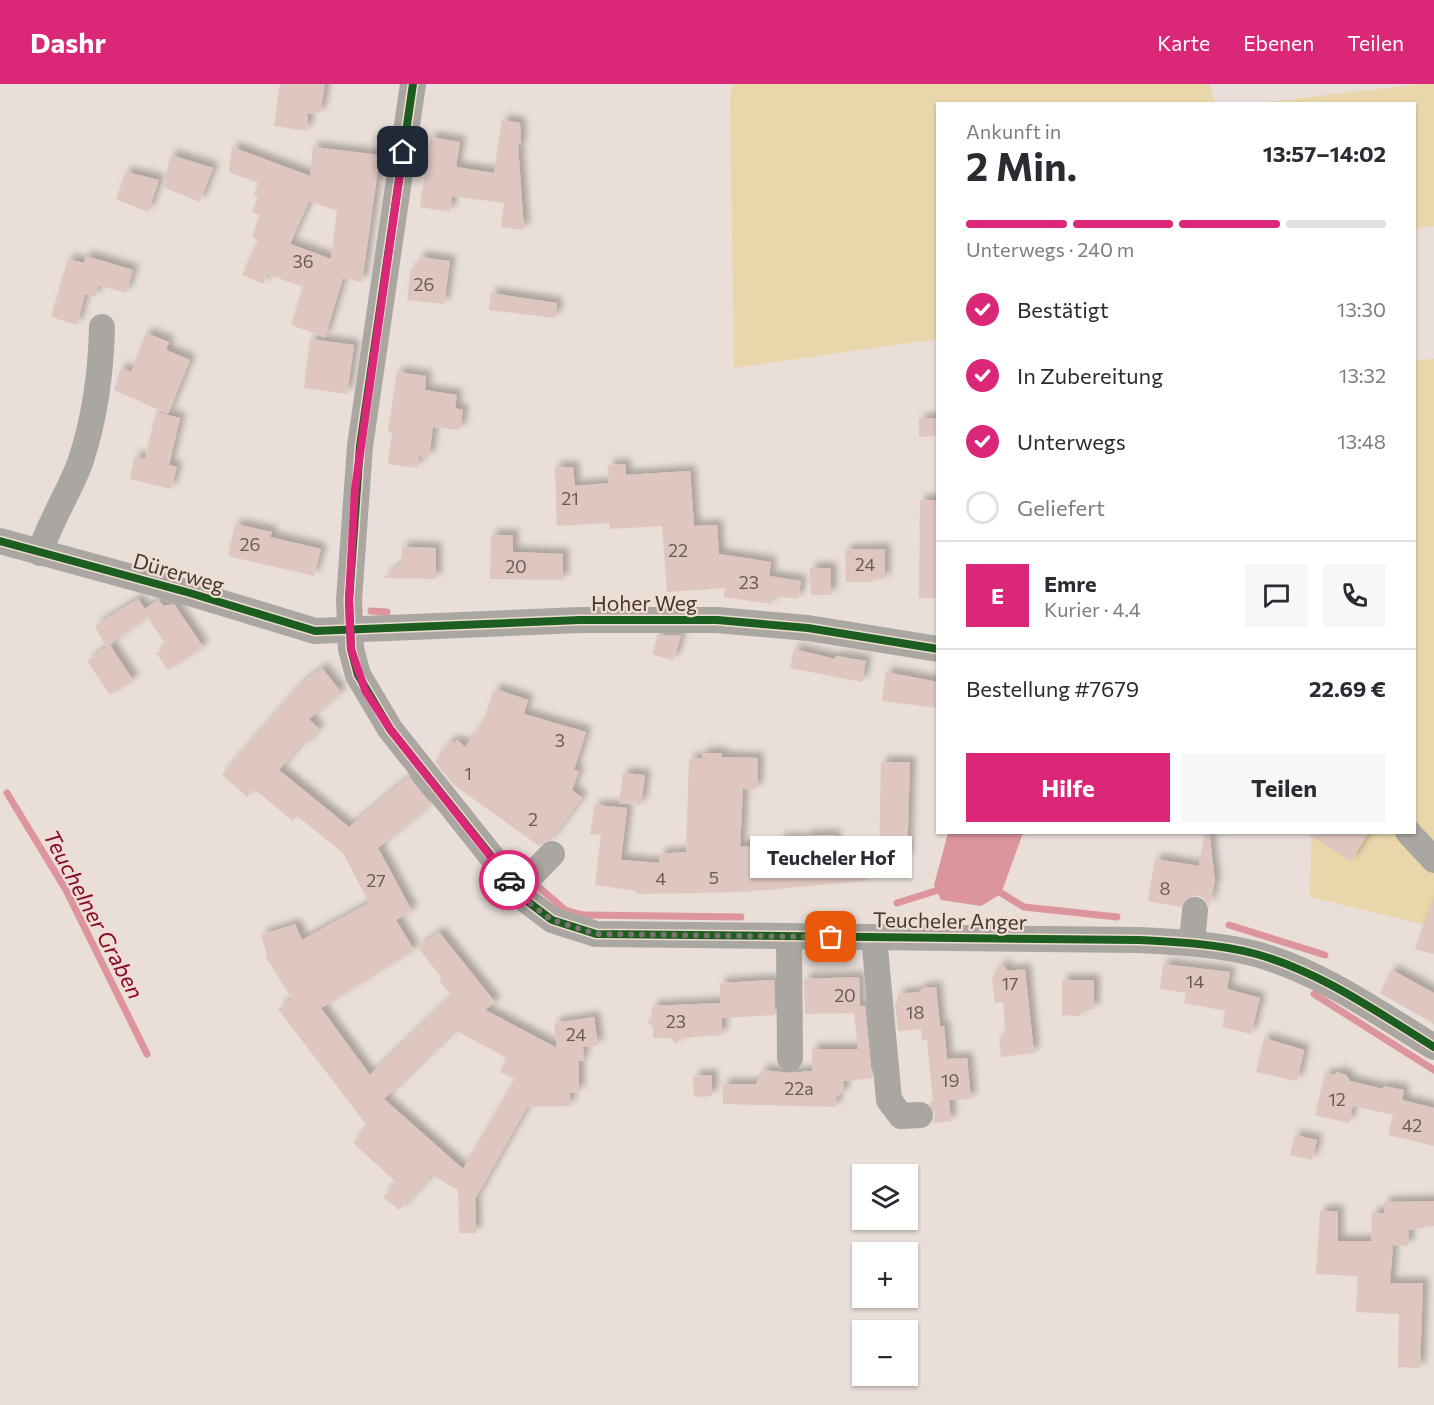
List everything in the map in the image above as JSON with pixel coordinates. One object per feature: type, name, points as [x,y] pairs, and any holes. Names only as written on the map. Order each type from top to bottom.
[{"type":"street","name":"Teucheler Anger","points":[[412,84],[360,446],[350,561],[349,630],[356,668],[373,703],[390,729],[517,890],[552,920],[596,934],[1138,940],[1192,943],[1246,952],[1296,968],[1335,987],[1434,1047]]},
{"type":"street","points":[[40,553],[47,531],[81,460],[99,380],[102,327]]},
{"type":"street","name":"Dürerweg","points":[[0,541],[190,593],[315,631],[349,630]]},
{"type":"street","name":"Hoher Weg","points":[[349,630],[580,620],[717,620],[808,628],[936,649]]},
{"type":"street","points":[[1410,834],[1434,860]]},
{"type":"street","points":[[517,890],[552,854]]},
{"type":"street","points":[[1192,943],[1195,910]]},
{"type":"street","points":[[789,936],[790,1058]]},
{"type":"street","points":[[874,937],[889,1100],[901,1116],[920,1115]]},
{"type":"shaded area","points":[[733,84],[1209,84],[1215,102],[936,102],[936,339],[734,368],[730,99]]},
{"type":"shaded area","points":[[1434,84],[1434,226],[1416,229],[1416,102],[1267,102]]},
{"type":"shaded area","points":[[1434,359],[1434,927],[1310,897],[1311,834],[1416,834],[1416,360]]},
{"type":"shaded area","points":[[948,834],[1023,834],[1001,894],[981,906],[941,900],[934,885]]},
{"type":"building","points":[[280,84],[325,84],[320,113],[308,114],[307,131],[274,126]]},
{"type":"building","points":[[502,120],[520,123],[521,145],[518,145],[524,230],[501,227],[504,203],[452,196],[450,212],[420,207],[430,137],[460,142],[456,167],[494,173]]},
{"type":"building","points":[[232,147],[310,176],[313,147],[380,155],[362,282],[343,278],[325,337],[291,325],[303,287],[267,274],[264,284],[242,275],[258,240],[252,237],[260,215],[252,212],[258,197],[254,195],[258,183],[229,172]],"holes":[[[309,201],[337,211],[331,259],[290,244]]]},
{"type":"building","points":[[171,155],[213,168],[200,202],[163,187]]},
{"type":"building","points":[[126,172],[159,180],[148,212],[116,199]]},
{"type":"building","points":[[86,256],[133,270],[126,293],[98,285],[95,297],[85,294],[77,325],[51,317],[68,259],[84,263]]},
{"type":"building","points":[[419,257],[450,261],[444,304],[407,300],[411,269],[417,270]]},
{"type":"building","points":[[491,293],[557,303],[555,318],[489,310]]},
{"type":"building","points":[[146,333],[169,342],[166,350],[190,360],[168,414],[114,390],[121,368],[131,372]]},
{"type":"building","points":[[310,339],[354,345],[347,394],[304,388]]},
{"type":"building","points":[[397,372],[426,376],[425,390],[457,395],[455,408],[463,410],[460,430],[433,427],[429,458],[419,456],[417,468],[388,464],[392,432],[388,432]]},
{"type":"building","points":[[156,412],[180,418],[169,465],[177,467],[171,489],[130,479],[135,456],[145,459]]},
{"type":"building","points":[[936,418],[936,436],[919,437],[919,419]]},
{"type":"building","points":[[625,464],[626,475],[690,471],[694,526],[717,525],[719,554],[771,562],[769,576],[801,581],[798,599],[773,596],[771,604],[724,597],[725,588],[667,592],[662,526],[610,529],[609,523],[557,526],[555,467],[573,467],[575,486],[609,483],[608,465]]},
{"type":"building","points":[[920,500],[936,500],[936,598],[919,598]]},
{"type":"building","points":[[235,524],[272,532],[270,537],[321,549],[314,576],[228,556]]},
{"type":"building","points":[[491,535],[513,535],[513,552],[563,554],[563,580],[490,579]]},
{"type":"building","points":[[402,547],[436,548],[436,579],[383,578],[402,563]]},
{"type":"building","points":[[885,549],[885,579],[873,579],[873,582],[846,582],[845,550]]},
{"type":"building","points":[[810,568],[831,568],[831,595],[811,595]]},
{"type":"building","points":[[138,599],[145,609],[158,600],[164,606],[174,604],[203,647],[168,670],[156,653],[167,646],[147,617],[106,647],[95,626]]},
{"type":"building","points":[[658,635],[681,636],[673,661],[652,654]]},
{"type":"building","points":[[110,645],[133,680],[110,695],[87,661]]},
{"type":"building","points":[[794,649],[835,659],[836,656],[866,661],[862,682],[790,668]]},
{"type":"building","points":[[322,668],[341,692],[309,719],[319,729],[303,746],[301,744],[279,770],[349,827],[409,777],[431,804],[378,848],[412,911],[396,920],[414,950],[321,1008],[370,1075],[452,996],[439,981],[442,978],[418,948],[439,932],[495,1002],[485,1010],[557,1048],[554,1023],[594,1017],[598,1045],[583,1047],[584,1060],[579,1061],[579,1092],[570,1093],[570,1106],[527,1107],[475,1199],[476,1233],[459,1233],[458,1190],[432,1175],[399,1210],[383,1197],[397,1183],[353,1143],[368,1127],[278,1009],[292,999],[265,956],[267,955],[261,935],[295,924],[302,940],[369,903],[343,853],[297,816],[293,821],[254,789],[247,797],[222,775],[300,685]],"holes":[[[455,1030],[507,1058],[500,1072],[515,1079],[463,1169],[384,1099]]]},
{"type":"building","points":[[886,672],[936,682],[936,708],[882,701]]},
{"type":"building","points":[[496,689],[528,700],[524,714],[586,732],[574,770],[579,771],[572,790],[582,798],[551,839],[539,846],[454,785],[435,762],[450,741],[454,744],[457,740],[465,747],[484,721]]},
{"type":"building","points":[[702,753],[722,753],[722,757],[758,758],[757,789],[743,789],[740,847],[779,845],[779,838],[805,839],[805,836],[835,835],[836,849],[864,847],[866,881],[742,892],[636,894],[636,891],[595,885],[601,835],[590,834],[595,805],[627,808],[621,860],[660,863],[659,854],[686,852],[689,759],[702,758]]},
{"type":"building","points":[[881,762],[910,762],[907,860],[879,860]]},
{"type":"building","points":[[623,773],[645,775],[641,805],[619,803]]},
{"type":"building","points":[[1205,834],[1209,834],[1215,881],[1209,907],[1204,898],[1197,895],[1188,897],[1181,907],[1148,901],[1155,859],[1199,866]]},
{"type":"building","points":[[1307,834],[1368,834],[1351,861]]},
{"type":"building","points":[[1432,902],[1434,902],[1434,954],[1415,949]]},
{"type":"building","points":[[1002,964],[1008,971],[1025,969],[1034,1053],[1001,1057],[999,1038],[1006,1037],[1003,1002],[995,1003],[992,977]]},
{"type":"building","points":[[1163,964],[1230,972],[1227,989],[1260,998],[1251,1034],[1222,1027],[1226,1011],[1184,1003],[1186,993],[1160,989]]},
{"type":"building","points":[[1392,970],[1434,993],[1434,1024],[1380,993]]},
{"type":"building","points":[[859,977],[860,1006],[865,1006],[872,1078],[844,1081],[844,1091],[836,1097],[836,1107],[723,1104],[723,1084],[756,1084],[763,1070],[790,1073],[812,1071],[812,1049],[858,1049],[854,1013],[805,1014],[804,979]]},
{"type":"building","points":[[774,980],[775,1015],[722,1018],[722,1035],[680,1038],[676,1044],[670,1038],[653,1038],[653,1026],[647,1022],[652,1016],[652,1006],[720,1003],[720,983]]},
{"type":"building","points":[[1062,980],[1094,980],[1094,1009],[1086,1009],[1079,1016],[1062,1015]]},
{"type":"building","points":[[936,987],[940,1026],[944,1026],[947,1059],[967,1058],[971,1099],[949,1100],[951,1121],[932,1123],[935,1114],[929,1104],[933,1101],[927,1040],[922,1040],[921,1029],[898,1031],[895,1002],[898,1002],[898,994],[919,992],[923,988]]},
{"type":"building","points":[[1264,1038],[1304,1050],[1297,1081],[1256,1072]]},
{"type":"building","points":[[1337,1072],[1346,1075],[1350,1081],[1383,1089],[1384,1086],[1404,1090],[1402,1100],[1434,1108],[1434,1146],[1388,1135],[1393,1115],[1353,1106],[1349,1123],[1315,1115],[1325,1074],[1334,1075]]},
{"type":"building","points":[[712,1075],[712,1096],[694,1097],[693,1076]]},
{"type":"building","points":[[1295,1135],[1317,1140],[1312,1160],[1290,1155]]},
{"type":"building","points":[[1434,1201],[1434,1226],[1409,1230],[1408,1246],[1393,1245],[1390,1283],[1423,1283],[1420,1368],[1398,1367],[1399,1314],[1356,1312],[1358,1276],[1316,1274],[1320,1211],[1338,1211],[1338,1241],[1371,1241],[1372,1213],[1384,1213],[1384,1202]]},
{"type":"waterway","points":[[371,611],[387,612]]},
{"type":"waterway","name":"Teuchelner Graben","points":[[7,793],[66,890],[147,1054]]},
{"type":"waterway","points":[[535,884],[565,910],[583,915],[741,917]]},
{"type":"waterway","points":[[897,903],[945,888]]},
{"type":"waterway","points":[[993,888],[1024,907],[1117,917]]},
{"type":"waterway","points":[[1229,925],[1325,955]]},
{"type":"waterway","points":[[1314,994],[1434,1070]]},
{"type":"cycle path","points":[[413,84],[360,446],[349,600],[351,649],[358,675],[390,729],[527,901],[552,920],[596,934],[1138,940],[1227,948],[1256,954],[1303,971],[1348,994],[1434,1047]]},
{"type":"cycle path","points":[[0,541],[190,593],[315,631],[580,620],[717,620],[808,628],[936,649]]},
{"type":"way so far","points":[[509,880],[527,901],[552,920],[596,934],[831,937]]},
{"type":"place","name":"Teucheler Hof","points":[[831,937]]},
{"type":"route","points":[[403,152],[355,489],[349,600],[351,649],[353,662],[365,690],[390,729],[509,880]]}]
